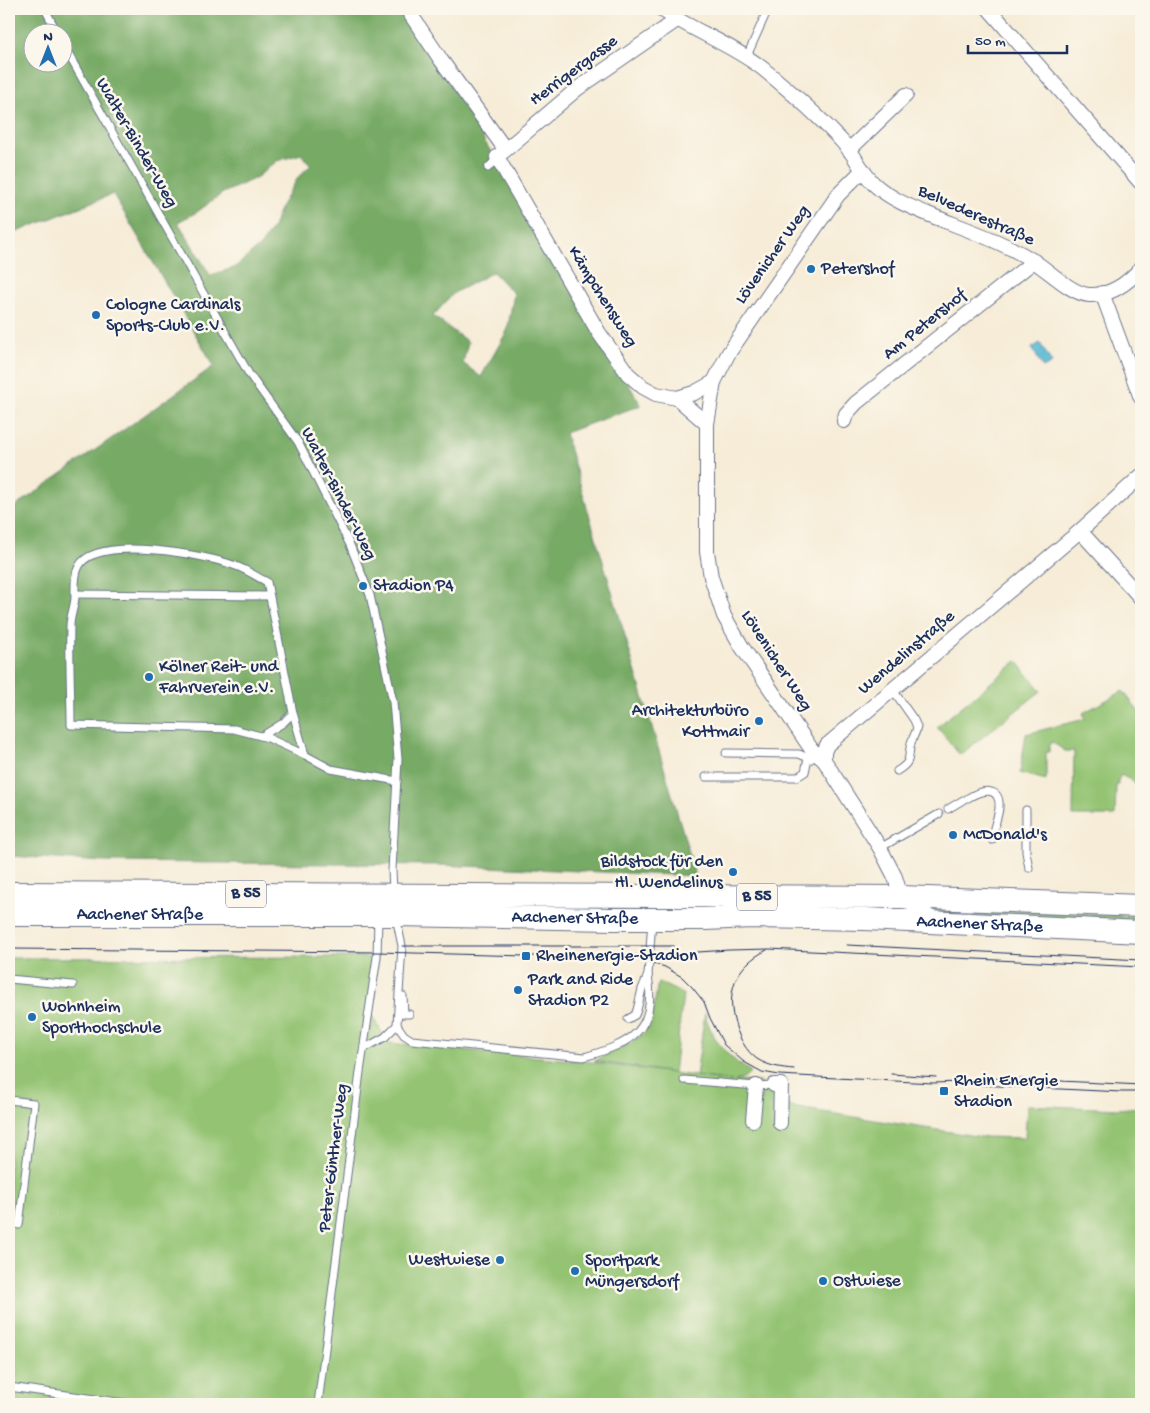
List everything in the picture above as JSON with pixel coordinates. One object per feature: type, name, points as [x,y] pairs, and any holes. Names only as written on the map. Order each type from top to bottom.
[{"type":"main road","name":"Aachener Straße","points":[[9,893],[648,916],[937,921],[1141,932]]},
{"type":"main road","name":"Aachener Straße","points":[[9,915],[389,908],[623,900],[901,897],[1141,906]]},
{"type":"street","name":"Kämpchensweg","points":[[407,9],[441,60],[600,334],[624,369],[643,388],[656,394],[677,398]]},
{"type":"street","name":"Belvederestraße","points":[[661,9],[747,56],[804,104],[849,150],[874,184],[899,202],[994,240],[1034,261],[1062,282],[1085,294],[1102,293]]},
{"type":"street","points":[[989,9],[1141,183]]},
{"type":"street","name":"Herrigergasse","points":[[497,158],[577,89],[678,20]]},
{"type":"street","points":[[849,150],[906,95]]},
{"type":"street","name":"Lövenicher Weg","points":[[824,760],[812,750],[742,647],[724,616],[717,597],[707,552],[707,424],[714,382],[728,354],[832,203],[852,179],[863,170]]},
{"type":"street","name":"Am Petershof","points":[[844,421],[846,414],[856,403],[1034,261]]},
{"type":"street","points":[[1141,268],[1128,282],[1114,290],[1102,293],[1141,398]]},
{"type":"street","points":[[677,398],[694,393],[714,382]]},
{"type":"street","points":[[677,398],[707,424]]},
{"type":"street","name":"Wendelinstraße","points":[[824,760],[824,752],[827,745],[1080,531],[1141,476]]},
{"type":"street","points":[[1080,531],[1141,598]]},
{"type":"street","points":[[824,760],[880,848],[895,877],[901,897],[937,921]]},
{"type":"street","points":[[878,919],[901,897]]},
{"type":"street","points":[[774,1085],[781,1085],[780,1123]]},
{"type":"street","points":[[753,1120],[756,1086]]},
{"type":"lane","points":[[45,9],[52,22]]},
{"type":"lane","points":[[747,56],[768,9]]},
{"type":"lane","name":"Walter-Binder-Weg","points":[[72,61],[249,374],[298,442],[350,545],[370,595],[391,693],[398,759],[389,908]]},
{"type":"lane","points":[[306,755],[293,713],[266,582],[236,566],[209,558],[140,548],[116,549],[86,557],[76,573],[75,594],[70,623],[71,725],[234,728],[268,738],[306,755],[331,769],[397,781]]},
{"type":"lane","points":[[75,594],[269,596]]},
{"type":"lane","points":[[893,690],[918,727],[911,743],[909,761],[906,766],[897,771]]},
{"type":"lane","points":[[262,736],[283,723],[293,713]]},
{"type":"lane","points":[[726,753],[798,754],[808,758],[824,760]]},
{"type":"lane","points":[[706,777],[797,777],[805,772],[808,758]]},
{"type":"lane","points":[[948,809],[976,793],[986,790],[992,792],[998,800],[999,808],[992,831],[992,840]]},
{"type":"lane","points":[[1026,810],[1026,852],[1030,868]]},
{"type":"lane","points":[[880,848],[939,814]]},
{"type":"lane","points":[[389,908],[401,941],[404,1014],[408,1014]]},
{"type":"lane","name":"Peter-Günther-Weg","points":[[318,1404],[360,1072],[377,958],[389,908]]},
{"type":"lane","points":[[402,960],[398,1025],[404,1035],[412,1040],[584,1057],[627,1040],[642,1029],[646,1022],[651,994],[648,975],[648,916]]},
{"type":"lane","points":[[628,1019],[637,1010],[642,989],[648,975]]},
{"type":"lane","points":[[9,979],[73,985]]},
{"type":"lane","points":[[365,1048],[385,1038],[398,1025]]},
{"type":"lane","points":[[684,1080],[756,1086],[774,1085]]},
{"type":"lane","points":[[9,1100],[34,1103],[19,1225]]},
{"type":"lane","points":[[9,1387],[132,1404]]},
{"type":"green space","points":[[9,9],[403,9],[484,140],[641,405],[565,433],[696,876],[438,865],[104,862],[9,856],[9,511],[214,366],[113,194],[9,235]],"holes":[[[301,154],[311,165],[299,176],[282,204],[273,227],[261,245],[234,268],[210,275],[178,222],[197,212],[223,193],[256,178],[277,161]],[[493,272],[514,294],[507,331],[481,377],[463,363],[468,342],[433,316],[454,293]]]},
{"type":"green space","points":[[1017,661],[1041,691],[960,755],[937,727]]},
{"type":"green space","points":[[1123,691],[1141,714],[1141,784],[1134,784],[1134,782],[1121,775],[1118,785],[1116,785],[1115,816],[1073,816],[1074,751],[1065,751],[1052,742],[1049,746],[1049,752],[1046,752],[1046,780],[1020,773],[1026,734],[1085,719],[1083,713]]},
{"type":"green space","points":[[925,906],[1141,916],[1141,924],[934,913]]},
{"type":"green space","name":"Sportpark Müngersdorf","points":[[377,957],[370,1012],[388,1043],[583,1061],[732,1081],[696,1076],[705,1013],[711,1031],[722,1047],[735,1061],[751,1072],[745,1078],[735,1081],[759,1082],[791,1107],[982,1137],[1025,1138],[1027,1105],[1118,1109],[1141,1107],[1141,1404],[9,1404],[9,958]]},
{"type":"green space","points":[[658,982],[683,994],[674,1073],[594,1061],[625,1046],[640,1036],[651,1025]]},
{"type":"water","points":[[1040,343],[1052,363],[1043,368],[1032,348]]},
{"type":"tram line","points":[[847,945],[1141,960]]},
{"type":"tram line","points":[[402,946],[674,946]]},
{"type":"tram line","points":[[9,949],[377,952],[526,956],[651,955],[769,949],[1141,967]]},
{"type":"tram line","points":[[767,950],[747,964],[740,972],[732,992],[733,1015],[742,1040],[753,1056],[770,1065],[794,1069]]},
{"type":"tram line","points":[[641,959],[665,967],[682,977],[704,1002],[724,1045],[744,1062],[762,1072],[779,1075],[933,1083],[1000,1078],[1141,1085]]},
{"type":"tram line","points":[[891,1074],[936,1077]]},
{"type":"tram line","points":[[978,1085],[1141,1092]]},
{"type":"place","name":"Petershof","points":[[811,269]]},
{"type":"place","name":"Cologne Cardinals Sports-Club e.V.","points":[[96,315]]},
{"type":"place","name":"Stadion P4","points":[[363,586]]},
{"type":"place","name":"Kölner Reit- und Fahrverein e.V.","points":[[149,677]]},
{"type":"place","name":"Architekturbüro Kottmair","points":[[759,721]]},
{"type":"place","name":"McDonald's","points":[[953,835]]},
{"type":"place","name":"Bildstock für den Hl. Wendelinus","points":[[733,872]]},
{"type":"place","name":"Rheinenergie-Stadion","points":[[526,956]]},
{"type":"place","name":"Park and Ride Stadion P2","points":[[518,990]]},
{"type":"place","name":"Wohnheim Sporthochschule","points":[[32,1017]]},
{"type":"place","name":"Rhein Energie Stadion","points":[[944,1091]]},
{"type":"place","name":"Westwiese","points":[[500,1260]]},
{"type":"place","name":"Sportpark Müngersdorf","points":[[575,1271]]},
{"type":"place","name":"Ostwiese","points":[[823,1281]]}]
